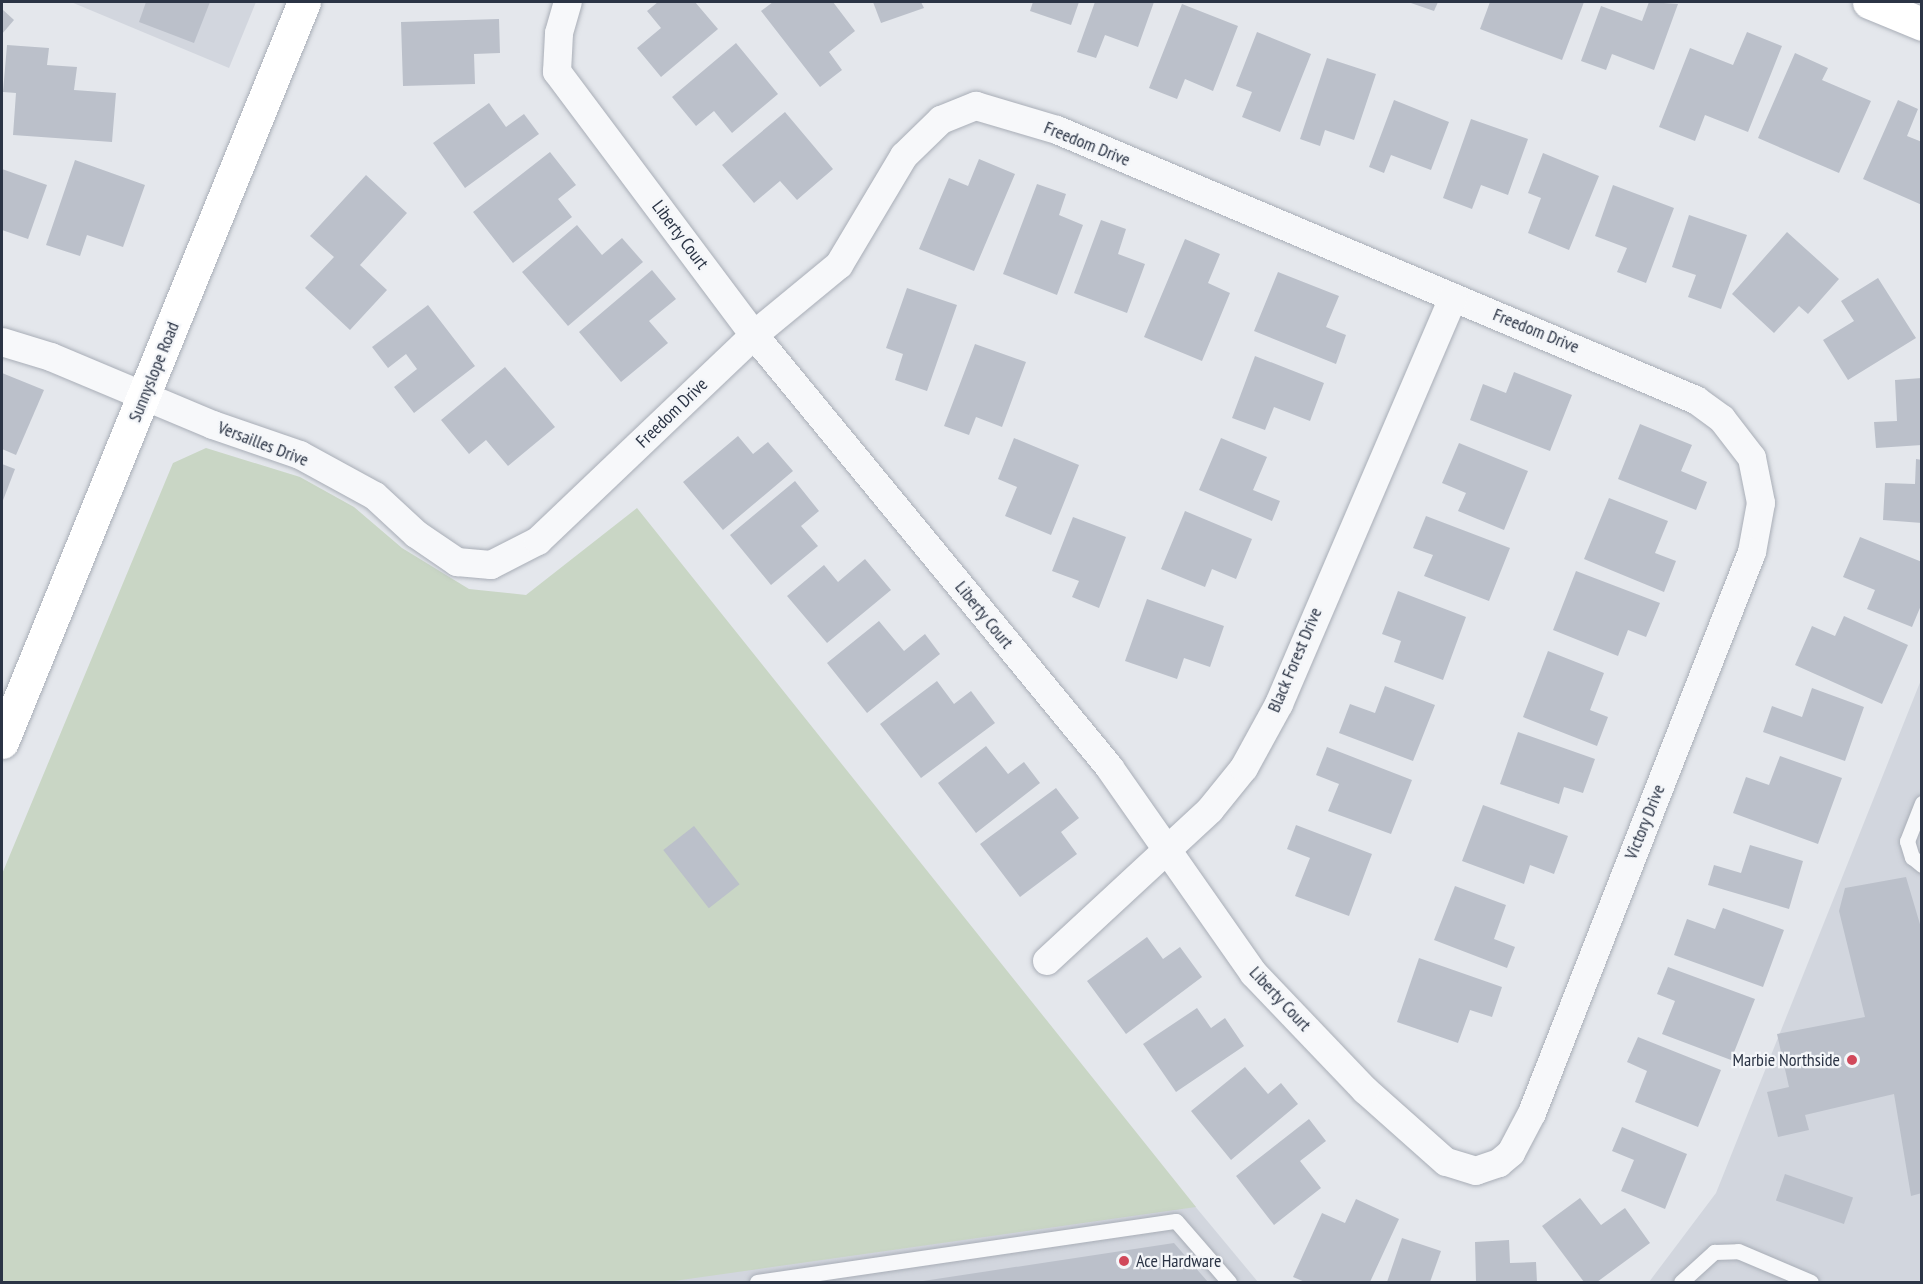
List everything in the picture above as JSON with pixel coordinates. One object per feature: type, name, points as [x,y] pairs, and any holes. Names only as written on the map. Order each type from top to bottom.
[{"type":"street","name":"Sunnyslope Road","points":[[2,742],[146,394],[304,2]]},
{"type":"street","name":"Liberty Court","points":[[568,2],[559,33],[557,72],[754,335],[1110,768],[1164,850],[1254,974],[1365,1090],[1446,1162],[1476,1171],[1487,1169]]},
{"type":"street","points":[[1869,2],[1922,24]]},
{"type":"street","name":"Freedom Drive","points":[[538,541],[754,335],[839,265],[904,156],[941,120],[976,106],[1057,130],[1453,298],[1673,387],[1722,419],[1752,458]]},
{"type":"street","name":"Black Forest Drive","points":[[1047,961],[1164,850],[1210,810],[1244,768],[1279,704],[1453,298]]},
{"type":"street","name":"Versailles Drive","points":[[2,342],[51,357],[146,394],[213,425],[310,460],[375,496],[416,534],[457,562],[490,565],[538,541]]},
{"type":"street","name":"Victory Drive","points":[[1487,1169],[1511,1153],[1532,1113],[1752,552],[1761,503],[1752,458]]},
{"type":"lane","points":[[1922,803],[1906,841],[1912,856],[1922,865]]},
{"type":"lane","points":[[757,1282],[1176,1221],[1229,1282]]},
{"type":"lane","points":[[1681,1282],[1714,1252],[1738,1251],[1811,1282]]},
{"type":"shaded area","points":[[71,2],[256,2],[229,68]]},
{"type":"shaded area","points":[[1921,680],[1921,1282],[1649,1282],[1716,1193]]},
{"type":"shaded area","points":[[1194,1205],[1258,1282],[645,1282]]},
{"type":"green space","points":[[206,448],[300,477],[354,507],[402,548],[469,589],[526,595],[637,508],[1196,1207],[667,1282],[2,1282],[2,874],[173,463]]},
{"type":"building","points":[[146,2],[210,2],[194,43],[139,22]]},
{"type":"building","points":[[658,2],[695,2],[718,29],[661,77],[637,48],[661,28],[647,11]]},
{"type":"building","points":[[773,2],[833,2],[855,31],[829,52],[842,70],[820,87],[761,11]]},
{"type":"building","points":[[873,2],[921,2],[924,8],[881,23]]},
{"type":"building","points":[[1033,2],[1079,2],[1071,25],[1030,11]]},
{"type":"building","points":[[1095,2],[1154,2],[1138,47],[1105,35],[1096,58],[1077,52]]},
{"type":"building","points":[[1408,2],[1438,2],[1434,11]]},
{"type":"building","points":[[1490,2],[1584,2],[1562,60],[1480,29]]},
{"type":"building","points":[[1649,2],[1678,4],[1654,70],[1612,54],[1606,70],[1581,61],[1601,6],[1642,21]]},
{"type":"building","points":[[1182,4],[1238,26],[1213,91],[1185,79],[1177,99],[1149,88]]},
{"type":"building","points":[[2,9],[14,20],[2,34]]},
{"type":"building","points":[[499,19],[500,53],[474,54],[475,84],[403,86],[401,22]]},
{"type":"building","points":[[1257,32],[1311,54],[1280,132],[1242,117],[1252,92],[1236,86]]},
{"type":"building","points":[[1747,32],[1782,46],[1748,132],[1705,115],[1695,141],[1659,127],[1690,48],[1733,65]]},
{"type":"building","points":[[736,43],[778,94],[732,133],[714,111],[696,126],[672,97]]},
{"type":"building","points":[[7,45],[49,48],[47,65],[77,67],[74,90],[116,93],[112,142],[13,135],[16,93],[3,92]]},
{"type":"building","points":[[1795,53],[1828,68],[1822,80],[1871,101],[1839,173],[1758,138]]},
{"type":"building","points":[[1327,58],[1376,74],[1354,140],[1325,130],[1320,146],[1300,139]]},
{"type":"building","points":[[1394,100],[1449,122],[1431,170],[1391,155],[1384,173],[1369,167]]},
{"type":"building","points":[[1898,100],[1918,109],[1907,136],[1922,142],[1922,205],[1863,179]]},
{"type":"building","points":[[489,103],[506,127],[524,114],[539,134],[465,188],[433,143]]},
{"type":"building","points":[[785,112],[833,169],[797,200],[780,181],[754,203],[722,165]]},
{"type":"building","points":[[1471,119],[1528,139],[1508,195],[1481,185],[1472,209],[1443,198]]},
{"type":"building","points":[[550,152],[576,185],[558,199],[572,217],[513,263],[473,212]]},
{"type":"building","points":[[1543,153],[1599,176],[1569,250],[1528,233],[1541,198],[1528,193]]},
{"type":"building","points":[[979,159],[1015,174],[974,271],[919,249],[949,178],[968,186]]},
{"type":"building","points":[[75,160],[145,185],[123,247],[87,235],[80,256],[46,245]]},
{"type":"building","points":[[2,169],[47,185],[28,239],[2,230]]},
{"type":"building","points":[[366,175],[407,213],[360,265],[387,290],[350,330],[305,288],[334,257],[310,236]]},
{"type":"building","points":[[1037,184],[1066,194],[1059,215],[1083,225],[1057,295],[1003,274]]},
{"type":"building","points":[[1613,185],[1674,208],[1646,283],[1617,272],[1627,248],[1595,236]]},
{"type":"building","points":[[1689,215],[1747,235],[1721,309],[1688,297],[1696,275],[1672,267]]},
{"type":"building","points":[[1101,220],[1126,229],[1118,254],[1145,264],[1127,313],[1074,293]]},
{"type":"building","points":[[577,225],[602,255],[622,238],[643,262],[568,326],[522,272]]},
{"type":"building","points":[[1787,232],[1839,279],[1808,314],[1799,306],[1774,333],[1732,294]]},
{"type":"building","points":[[1185,239],[1220,254],[1208,283],[1230,293],[1202,361],[1144,337]]},
{"type":"building","points":[[652,270],[676,299],[649,321],[668,343],[621,382],[579,332]]},
{"type":"building","points":[[1278,272],[1339,296],[1326,327],[1346,335],[1336,364],[1254,331]]},
{"type":"building","points":[[1878,278],[1916,338],[1848,380],[1823,340],[1854,321],[1841,301]]},
{"type":"building","points":[[907,288],[957,305],[927,391],[895,380],[903,354],[886,348]]},
{"type":"building","points":[[428,305],[475,366],[414,413],[394,387],[417,369],[406,354],[388,368],[372,347]]},
{"type":"building","points":[[975,344],[1026,362],[1002,427],[976,417],[969,435],[944,426]]},
{"type":"building","points":[[1255,356],[1324,383],[1310,421],[1274,407],[1265,430],[1232,418]]},
{"type":"building","points":[[505,367],[555,427],[508,466],[486,440],[469,454],[441,420]]},
{"type":"building","points":[[1514,372],[1572,395],[1550,451],[1470,420],[1483,384],[1506,393]]},
{"type":"building","points":[[2,373],[44,390],[16,455],[2,449]]},
{"type":"building","points":[[1922,378],[1922,445],[1876,448],[1874,422],[1897,421],[1895,380]]},
{"type":"building","points":[[1640,424],[1692,445],[1681,471],[1707,482],[1696,510],[1618,479]]},
{"type":"building","points":[[738,436],[753,454],[768,442],[793,471],[723,530],[683,482]]},
{"type":"building","points":[[1014,438],[1079,465],[1051,535],[1005,516],[1017,487],[998,479]]},
{"type":"building","points":[[1221,438],[1267,457],[1253,490],[1280,501],[1272,521],[1199,490]]},
{"type":"building","points":[[1459,443],[1528,471],[1504,530],[1458,511],[1466,493],[1442,483]]},
{"type":"building","points":[[1916,459],[1922,460],[1922,523],[1883,520],[1885,483],[1915,484]]},
{"type":"building","points":[[2,464],[15,469],[2,503]]},
{"type":"building","points":[[795,481],[819,511],[801,526],[818,546],[771,585],[730,535]]},
{"type":"building","points":[[1609,498],[1668,521],[1655,553],[1676,561],[1664,592],[1584,559]]},
{"type":"building","points":[[1185,511],[1252,539],[1236,579],[1212,569],[1205,587],[1161,569]]},
{"type":"building","points":[[1426,516],[1510,548],[1489,601],[1424,576],[1433,555],[1413,548]]},
{"type":"building","points":[[1073,517],[1126,537],[1099,608],[1072,597],[1079,581],[1052,571]]},
{"type":"building","points":[[1860,537],[1922,562],[1922,603],[1912,627],[1867,609],[1875,590],[1843,577]]},
{"type":"building","points":[[865,559],[891,590],[827,643],[787,596],[824,565],[838,582]]},
{"type":"building","points":[[1576,571],[1660,603],[1646,637],[1628,630],[1618,656],[1553,630]]},
{"type":"building","points":[[1398,591],[1466,617],[1443,680],[1394,662],[1401,641],[1382,634]]},
{"type":"building","points":[[1147,599],[1224,626],[1210,667],[1184,658],[1177,679],[1125,661]]},
{"type":"building","points":[[1844,616],[1908,645],[1882,704],[1795,665],[1812,626],[1835,636]]},
{"type":"building","points":[[879,621],[904,651],[925,634],[940,654],[867,713],[827,663]]},
{"type":"building","points":[[1548,651],[1604,673],[1590,710],[1608,717],[1597,746],[1523,717]]},
{"type":"building","points":[[937,681],[954,704],[971,691],[995,723],[921,778],[880,724]]},
{"type":"building","points":[[1385,686],[1435,705],[1413,761],[1339,733],[1350,704],[1375,713]]},
{"type":"building","points":[[1812,688],[1864,707],[1845,761],[1763,732],[1772,706],[1802,717]]},
{"type":"building","points":[[1518,732],[1595,759],[1583,793],[1564,787],[1559,804],[1500,784]]},
{"type":"building","points":[[986,746],[1008,774],[1024,762],[1040,783],[976,833],[938,783]]},
{"type":"building","points":[[1327,747],[1412,780],[1391,834],[1328,811],[1339,784],[1316,775]]},
{"type":"building","points":[[1780,756],[1842,778],[1818,844],[1733,813],[1746,777],[1769,785]]},
{"type":"building","points":[[1056,788],[1079,818],[1061,832],[1077,854],[1020,897],[980,844]]},
{"type":"building","points":[[1483,805],[1568,836],[1554,874],[1530,865],[1524,884],[1462,861]]},
{"type":"building","points":[[1296,825],[1372,854],[1349,916],[1295,896],[1310,858],[1287,849]]},
{"type":"building","points":[[694,826],[740,884],[709,908],[663,850]]},
{"type":"building","points":[[1750,845],[1803,861],[1789,909],[1708,885],[1714,865],[1741,873]]},
{"type":"building","name":"Marbie Northside","points":[[1906,877],[1922,931],[1922,1193],[1911,1196],[1894,1094],[1805,1115],[1809,1130],[1778,1137],[1767,1092],[1789,1087],[1777,1034],[1865,1017],[1839,911],[1845,888]]},
{"type":"building","points":[[1455,886],[1506,905],[1494,939],[1515,947],[1507,968],[1434,940]]},
{"type":"building","points":[[1723,908],[1784,930],[1763,987],[1674,955],[1687,919],[1715,929]]},
{"type":"building","points":[[1147,937],[1163,959],[1180,947],[1202,977],[1126,1034],[1087,981]]},
{"type":"building","points":[[1419,958],[1502,987],[1492,1017],[1470,1010],[1458,1043],[1397,1022]]},
{"type":"building","points":[[1668,967],[1755,999],[1731,1060],[1662,1034],[1675,1001],[1657,994]]},
{"type":"building","points":[[1197,1008],[1211,1028],[1225,1018],[1244,1046],[1176,1092],[1143,1044]]},
{"type":"building","points":[[1638,1037],[1721,1070],[1698,1127],[1635,1102],[1647,1071],[1627,1062]]},
{"type":"building","points":[[1245,1067],[1268,1094],[1281,1083],[1298,1104],[1231,1160],[1191,1111]]},
{"type":"building","points":[[1309,1119],[1326,1141],[1300,1161],[1321,1188],[1274,1225],[1236,1176]]},
{"type":"building","points":[[1622,1127],[1687,1154],[1665,1209],[1621,1191],[1634,1160],[1612,1151]]},
{"type":"building","points":[[1785,1174],[1853,1197],[1844,1224],[1776,1200]]},
{"type":"building","points":[[1580,1198],[1601,1225],[1625,1208],[1650,1243],[1597,1282],[1584,1282],[1542,1226]]},
{"type":"building","points":[[1356,1199],[1399,1219],[1370,1282],[1305,1282],[1293,1277],[1322,1213],[1345,1223]]},
{"type":"building","points":[[1402,1238],[1441,1251],[1430,1282],[1387,1282]]},
{"type":"building","points":[[1509,1240],[1510,1263],[1536,1262],[1537,1282],[1476,1282],[1475,1242]]},
{"type":"building","name":"Ace Hardware","points":[[1174,1243],[1208,1282],[923,1282],[923,1281]]},
{"type":"place","name":"Marbie Northside","points":[[1852,1060]]},
{"type":"place","name":"Ace Hardware","points":[[1124,1261]]}]
